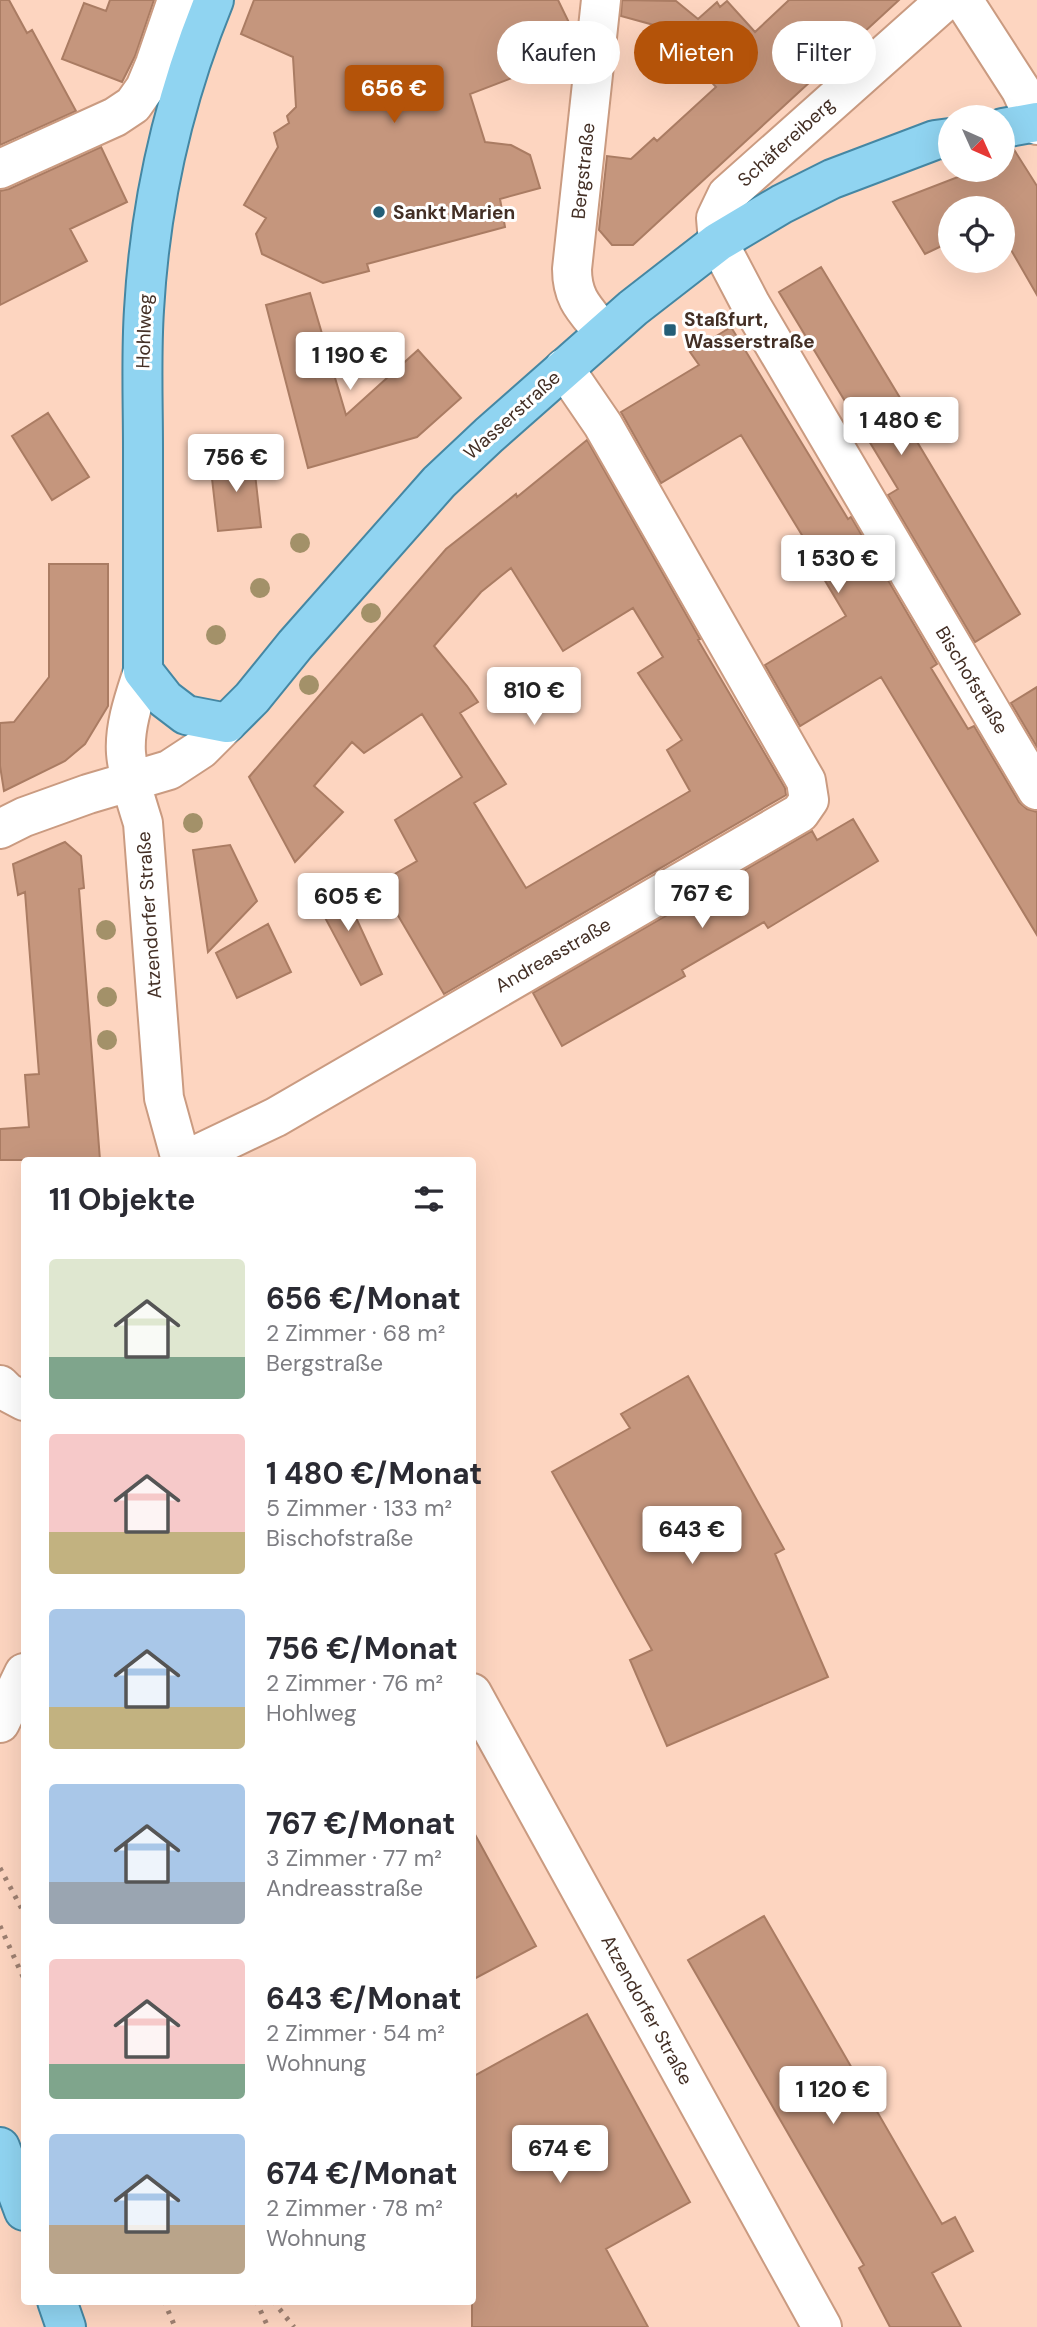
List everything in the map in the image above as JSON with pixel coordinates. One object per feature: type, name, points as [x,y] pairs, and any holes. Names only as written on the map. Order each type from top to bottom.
[{"type":"main road","name":"Hohlweg","points":[[143,671],[142,359],[148,261],[157,198],[179,100],[214,0]]},
{"type":"main road","name":"Wasserstraße","points":[[227,723],[252,698],[439,482],[564,368],[677,272],[718,242],[782,204],[832,179],[938,140]]},
{"type":"main road","points":[[143,671],[165,699],[186,715],[227,723]]},
{"type":"main road","points":[[0,2147],[21,2203]]},
{"type":"main road","points":[[58,2305],[66,2327]]},
{"type":"street","points":[[0,169],[115,117],[133,105],[145,88],[177,0]]},
{"type":"street","name":"Bergstraße","points":[[601,0],[572,286],[578,300],[604,333]]},
{"type":"street","name":"Schäfereiberg","points":[[718,242],[716,218],[727,195],[946,0]]},
{"type":"street","points":[[963,0],[1021,90],[1028,125]]},
{"type":"street","name":"Bischofstraße","points":[[718,242],[751,305],[1037,790]]},
{"type":"street","name":"Andreasstraße","points":[[189,1157],[276,1117],[800,813],[809,800],[806,781],[793,758],[603,425],[564,368]]},
{"type":"street","name":"Atzendorfer Straße","points":[[143,671],[132,705],[126,750],[131,781],[143,823],[164,1098],[182,1157]]},
{"type":"street","points":[[0,829],[24,817],[88,794],[169,770],[201,749],[227,723]]},
{"type":"street","points":[[0,1385],[21,1399]]},
{"type":"street","points":[[0,1723],[21,1679]]},
{"type":"street","name":"Atzendorfer Straße","points":[[476,1700],[822,2327]]},
{"type":"building","points":[[0,0],[9,0],[27,33],[32,30],[76,111],[0,145]]},
{"type":"building","points":[[110,0],[154,0],[135,56],[122,82],[62,59],[84,3],[106,11]]},
{"type":"building","points":[[254,0],[558,0],[568,21],[497,21],[497,84],[470,94],[485,142],[511,145],[530,155],[540,188],[500,199],[505,227],[367,264],[369,271],[323,283],[262,254],[256,234],[266,218],[244,205],[278,147],[274,133],[289,123],[287,116],[296,107],[293,57],[241,34]]},
{"type":"building","points":[[622,0],[676,1],[698,19],[717,2],[720,7],[727,1],[745,21],[639,21],[621,16]]},
{"type":"building","points":[[789,0],[899,0],[876,21],[772,21],[772,84],[808,84],[633,245],[612,245],[599,230],[607,156],[631,159],[654,138],[657,141],[716,87],[713,84],[758,84],[758,29]]},
{"type":"building","points":[[101,147],[127,202],[70,229],[87,261],[0,305],[0,191]]},
{"type":"building","points":[[1015,151],[1037,186],[1037,295],[1015,257],[1015,196],[938,196],[938,248],[925,254],[893,202],[945,182],[1015,182]]},
{"type":"building","points":[[821,267],[920,431],[913,435],[1020,614],[975,642],[888,495],[898,489],[779,292]]},
{"type":"building","points":[[310,293],[346,415],[418,350],[461,398],[417,437],[308,468],[266,305]]},
{"type":"building","points":[[731,327],[848,519],[851,517],[937,664],[931,668],[968,729],[974,726],[1019,802],[1027,809],[1037,812],[1037,935],[881,677],[800,726],[765,665],[846,616],[805,547],[808,545],[741,435],[661,483],[621,412],[699,365],[690,352]]},
{"type":"building","points":[[48,413],[89,477],[52,500],[12,436]]},
{"type":"building","points":[[587,440],[700,639],[698,640],[785,788],[786,795],[444,994],[379,883],[417,861],[395,820],[462,777],[422,714],[364,753],[352,742],[314,786],[343,812],[295,862],[249,777],[446,549],[516,494],[517,497]],"holes":[[[511,568],[563,651],[633,608],[663,657],[638,673],[682,740],[667,750],[690,791],[526,888],[474,803],[506,784],[460,713],[478,702],[434,646],[481,592]]]},
{"type":"building","points":[[253,456],[261,527],[218,531],[210,461]]},
{"type":"building","points":[[49,564],[108,564],[108,706],[85,744],[65,761],[4,791],[0,766],[0,723],[14,722],[49,677]]},
{"type":"building","points":[[1037,687],[1037,747],[1011,703]]},
{"type":"building","points":[[853,819],[878,861],[768,928],[764,922],[682,970],[685,976],[562,1046],[533,993],[812,831],[817,840]]},
{"type":"building","points":[[65,842],[81,856],[84,888],[79,889],[100,1157],[21,1157],[21,1160],[0,1160],[0,1129],[29,1127],[25,1075],[39,1074],[25,892],[18,895],[13,864]]},
{"type":"building","points":[[230,845],[257,901],[208,952],[193,850]]},
{"type":"building","points":[[340,883],[382,974],[361,985],[314,897]]},
{"type":"building","points":[[268,924],[291,972],[237,998],[216,953]]},
{"type":"building","points":[[688,1376],[784,1549],[775,1554],[828,1677],[667,1746],[630,1660],[652,1650],[552,1472],[630,1428],[621,1414]]},
{"type":"building","points":[[476,1836],[536,1946],[476,1978]]},
{"type":"building","points":[[764,1916],[942,2224],[955,2217],[973,2251],[932,2273],[961,2327],[890,2327],[859,2268],[864,2265],[688,1960]]},
{"type":"building","points":[[587,2014],[690,2202],[606,2249],[648,2327],[472,2327],[472,2305],[476,2305],[476,2075]]},
{"type":"railway","points":[[0,1868],[21,1907]]},
{"type":"railway","points":[[0,1926],[21,1972]]},
{"type":"railway","points":[[166,2305],[175,2327]]},
{"type":"railway","points":[[258,2305],[268,2327]]},
{"type":"railway","points":[[276,2305],[294,2327]]},
{"type":"place","name":"Sankt Marien","points":[[379,212]]},
{"type":"place","name":"Staßfurt, Wasserstraße","points":[[670,330]]}]
